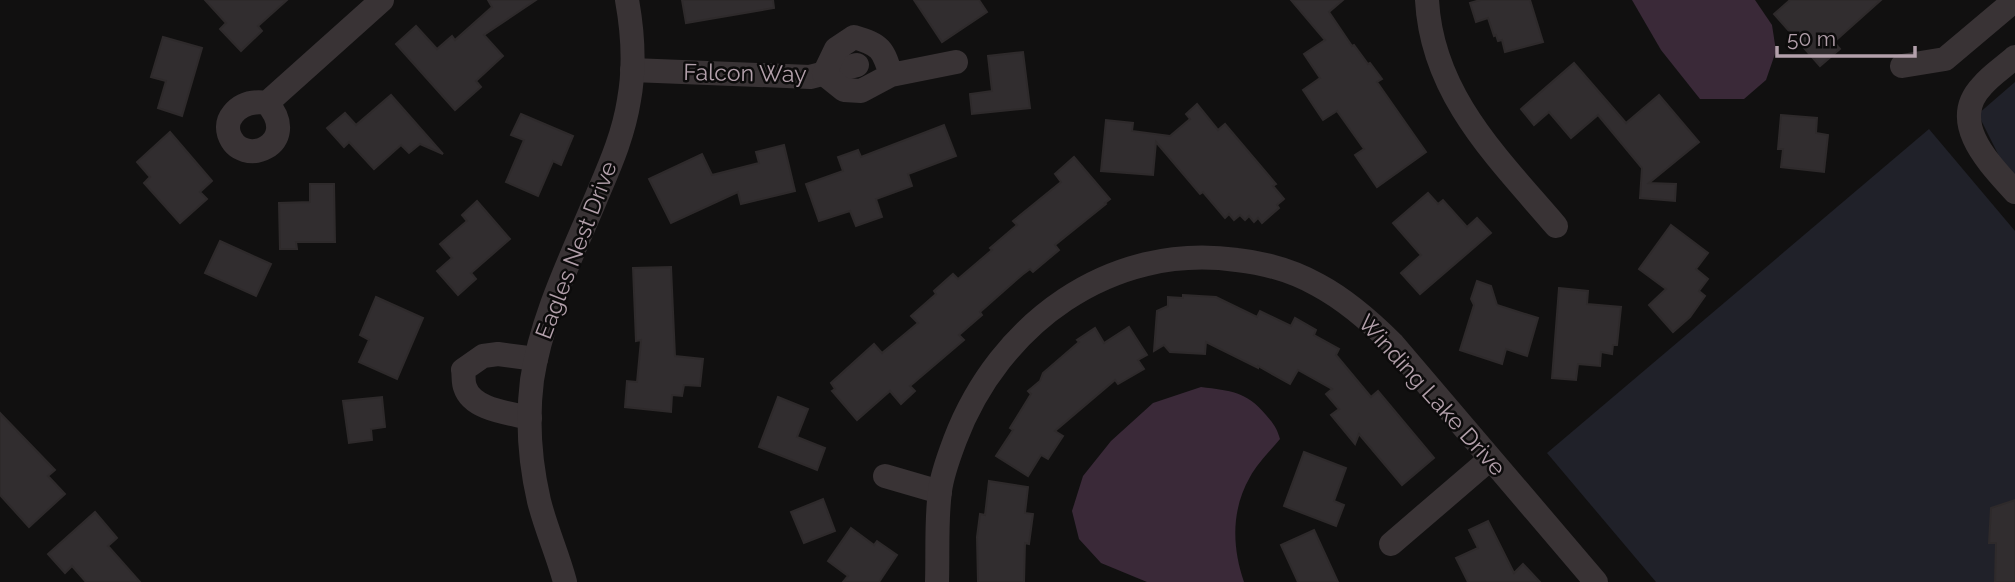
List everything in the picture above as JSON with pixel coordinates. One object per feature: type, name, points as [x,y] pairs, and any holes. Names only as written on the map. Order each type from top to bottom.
[{"type":"street","points":[[267,103],[382,0]]},
{"type":"street","name":"Eagles Nest Drive","points":[[565,582],[539,502],[532,460],[532,382],[549,312],[620,139],[629,101],[632,70],[631,23],[627,0]]},
{"type":"street","points":[[1427,0],[1434,43],[1458,104],[1476,132],[1556,226]]},
{"type":"street","points":[[1902,66],[1945,59],[2015,0]]},
{"type":"street","points":[[891,75],[885,56],[874,43],[854,37],[836,49],[824,74],[844,90],[861,91],[891,75],[956,62]]},
{"type":"street","points":[[2015,57],[1982,86],[1969,107],[1970,123],[1978,147],[2015,192]]},
{"type":"street","name":"Falcon Way","points":[[632,70],[810,77],[857,65]]},
{"type":"street","name":"Winding Lake Drive","points":[[937,582],[940,492],[955,439],[973,401],[995,366],[1042,315],[1067,297],[1126,269],[1189,257],[1254,262],[1316,284],[1344,300],[1393,344],[1596,582]]},
{"type":"street","points":[[530,418],[490,408],[475,401],[465,388],[463,370],[483,356],[498,354],[536,359]]},
{"type":"street","points":[[1391,544],[1490,459]]},
{"type":"street","points":[[885,476],[940,492]]},
{"type":"shaded area","points":[[1632,0],[1755,0],[1772,25],[1776,51],[1766,80],[1744,99],[1700,99],[1661,50]]},
{"type":"shaded area","points":[[2015,82],[2015,179],[2004,166],[1978,114]]},
{"type":"shaded area","points":[[1929,129],[2015,231],[2015,582],[1656,582],[1547,453]]},
{"type":"shaded area","points":[[1201,387],[1229,391],[1252,401],[1273,423],[1280,439],[1253,472],[1239,502],[1235,529],[1237,555],[1244,582],[1147,582],[1101,563],[1079,539],[1072,511],[1083,476],[1111,441],[1153,403]]},
{"type":"building","points":[[205,0],[287,0],[258,26],[262,31],[241,51],[220,29],[226,23]]},
{"type":"building","points":[[488,0],[536,0],[484,35],[503,56],[476,81],[481,87],[455,110],[396,44],[416,26],[437,49],[452,36],[455,40],[492,7]]},
{"type":"building","points":[[682,0],[773,0],[774,8],[686,23]]},
{"type":"building","points":[[914,0],[979,0],[987,12],[942,42]]},
{"type":"building","points":[[1291,0],[1343,0],[1329,12],[1352,46],[1354,45],[1382,79],[1377,82],[1426,152],[1377,187],[1355,155],[1364,149],[1337,111],[1323,120],[1303,90],[1320,78],[1304,54],[1325,40]]},
{"type":"building","points":[[1480,0],[1530,0],[1543,42],[1505,52],[1502,40],[1498,41],[1496,35],[1494,36],[1488,18],[1476,22],[1470,3]]},
{"type":"building","points":[[1790,0],[1881,0],[1834,42],[1840,49],[1820,66],[1774,14]]},
{"type":"building","points":[[163,37],[202,48],[182,116],[158,108],[166,81],[151,77]]},
{"type":"building","points":[[1023,52],[1030,108],[972,114],[970,94],[992,91],[988,56]]},
{"type":"building","points":[[1574,63],[1626,123],[1659,95],[1699,142],[1649,183],[1676,184],[1675,201],[1640,198],[1642,168],[1598,115],[1571,138],[1549,112],[1534,125],[1521,109]]},
{"type":"building","points":[[391,95],[443,154],[420,144],[409,153],[401,145],[374,169],[349,142],[344,147],[327,128],[345,113],[356,125]]},
{"type":"building","points":[[1197,104],[1218,130],[1225,124],[1276,184],[1273,186],[1284,199],[1277,205],[1279,208],[1262,223],[1258,218],[1254,222],[1249,216],[1245,220],[1240,215],[1234,220],[1229,214],[1225,218],[1203,192],[1200,194],[1156,142],[1153,175],[1101,171],[1106,120],[1133,123],[1132,131],[1170,136],[1190,119],[1186,114]]},
{"type":"building","points":[[521,114],[573,136],[561,165],[553,161],[538,196],[506,182],[524,140],[511,135]]},
{"type":"building","points":[[1781,115],[1817,118],[1816,133],[1828,135],[1824,172],[1781,167],[1783,149],[1778,149]]},
{"type":"building","points":[[944,125],[956,156],[908,174],[912,186],[876,199],[882,217],[856,226],[850,211],[819,221],[806,184],[843,171],[838,157],[858,150],[861,157]]},
{"type":"building","points":[[170,132],[212,181],[200,192],[207,199],[180,223],[144,183],[150,177],[137,162]]},
{"type":"building","points":[[784,145],[795,191],[741,204],[738,192],[671,223],[649,179],[702,154],[712,175],[759,163],[756,152]]},
{"type":"building","points":[[1074,157],[1110,199],[1106,204],[1055,245],[1059,250],[1033,272],[1030,269],[1022,275],[980,312],[982,315],[959,335],[964,340],[910,386],[915,391],[901,404],[890,391],[857,420],[832,391],[835,389],[831,383],[874,344],[882,353],[918,323],[911,316],[936,294],[934,291],[953,274],[958,279],[992,250],[990,248],[1017,225],[1013,221],[1061,182],[1055,174]]},
{"type":"building","points":[[310,184],[334,184],[335,242],[296,242],[297,249],[280,249],[279,203],[310,202]]},
{"type":"building","points":[[1428,193],[1438,204],[1443,200],[1467,227],[1477,218],[1491,233],[1420,294],[1401,273],[1421,255],[1393,223]]},
{"type":"building","points":[[477,201],[510,239],[471,273],[476,279],[458,295],[437,271],[452,258],[440,244],[467,221],[462,215]]},
{"type":"building","points":[[1671,225],[1708,253],[1696,269],[1708,279],[1699,291],[1705,296],[1690,317],[1673,332],[1649,305],[1666,289],[1639,269]]},
{"type":"building","points":[[220,241],[271,264],[256,296],[205,273]]},
{"type":"building","points":[[671,267],[675,356],[703,359],[700,386],[684,385],[682,396],[672,395],[671,412],[625,407],[627,381],[637,382],[641,340],[636,341],[633,268]]},
{"type":"building","points":[[1477,281],[1491,286],[1497,305],[1538,318],[1527,356],[1506,349],[1502,364],[1460,350],[1474,305],[1471,299]]},
{"type":"building","points":[[1559,288],[1588,291],[1587,304],[1621,307],[1617,345],[1613,345],[1612,354],[1601,352],[1600,366],[1578,364],[1576,380],[1552,378]]},
{"type":"building","points":[[1183,295],[1216,297],[1257,317],[1260,311],[1291,326],[1295,318],[1316,330],[1314,335],[1339,349],[1336,355],[1371,397],[1378,391],[1434,458],[1402,485],[1359,434],[1355,444],[1331,415],[1339,409],[1326,394],[1332,389],[1298,370],[1290,384],[1206,342],[1205,354],[1170,352],[1164,345],[1154,351],[1157,311],[1168,306],[1168,297],[1183,298]]},
{"type":"building","points":[[376,297],[423,318],[397,379],[359,362],[369,340],[360,335]]},
{"type":"building","points":[[1129,327],[1147,355],[1138,360],[1144,369],[1118,384],[1115,380],[1055,431],[1063,436],[1048,459],[1041,455],[1028,476],[996,456],[1031,394],[1028,391],[1040,381],[1043,373],[1079,342],[1077,340],[1095,328],[1104,343]]},
{"type":"building","points":[[382,397],[385,427],[371,429],[372,440],[349,443],[343,401]]},
{"type":"building","points":[[778,397],[808,409],[797,437],[825,448],[817,470],[759,447]]},
{"type":"building","points":[[0,413],[55,470],[48,476],[65,494],[29,527],[0,495]]},
{"type":"building","points":[[1304,452],[1346,468],[1334,501],[1344,505],[1336,526],[1284,506]]},
{"type":"building","points":[[989,481],[1028,487],[1025,513],[1033,514],[1029,544],[1025,543],[1024,582],[978,582],[977,537],[980,514],[985,515]]},
{"type":"building","points":[[823,499],[835,531],[804,543],[791,512]]},
{"type":"building","points":[[2015,500],[2015,582],[1995,582],[1996,543],[1989,543],[1991,508]]},
{"type":"building","points":[[95,512],[117,538],[108,546],[140,582],[86,582],[72,566],[65,573],[48,554]]},
{"type":"building","points":[[1488,521],[1514,573],[1523,564],[1540,582],[1468,582],[1456,558],[1478,548],[1469,530]]},
{"type":"building","points":[[851,528],[874,545],[877,541],[897,555],[879,582],[843,582],[848,576],[828,561]]},
{"type":"building","points":[[1314,530],[1338,582],[1298,582],[1281,545]]}]
